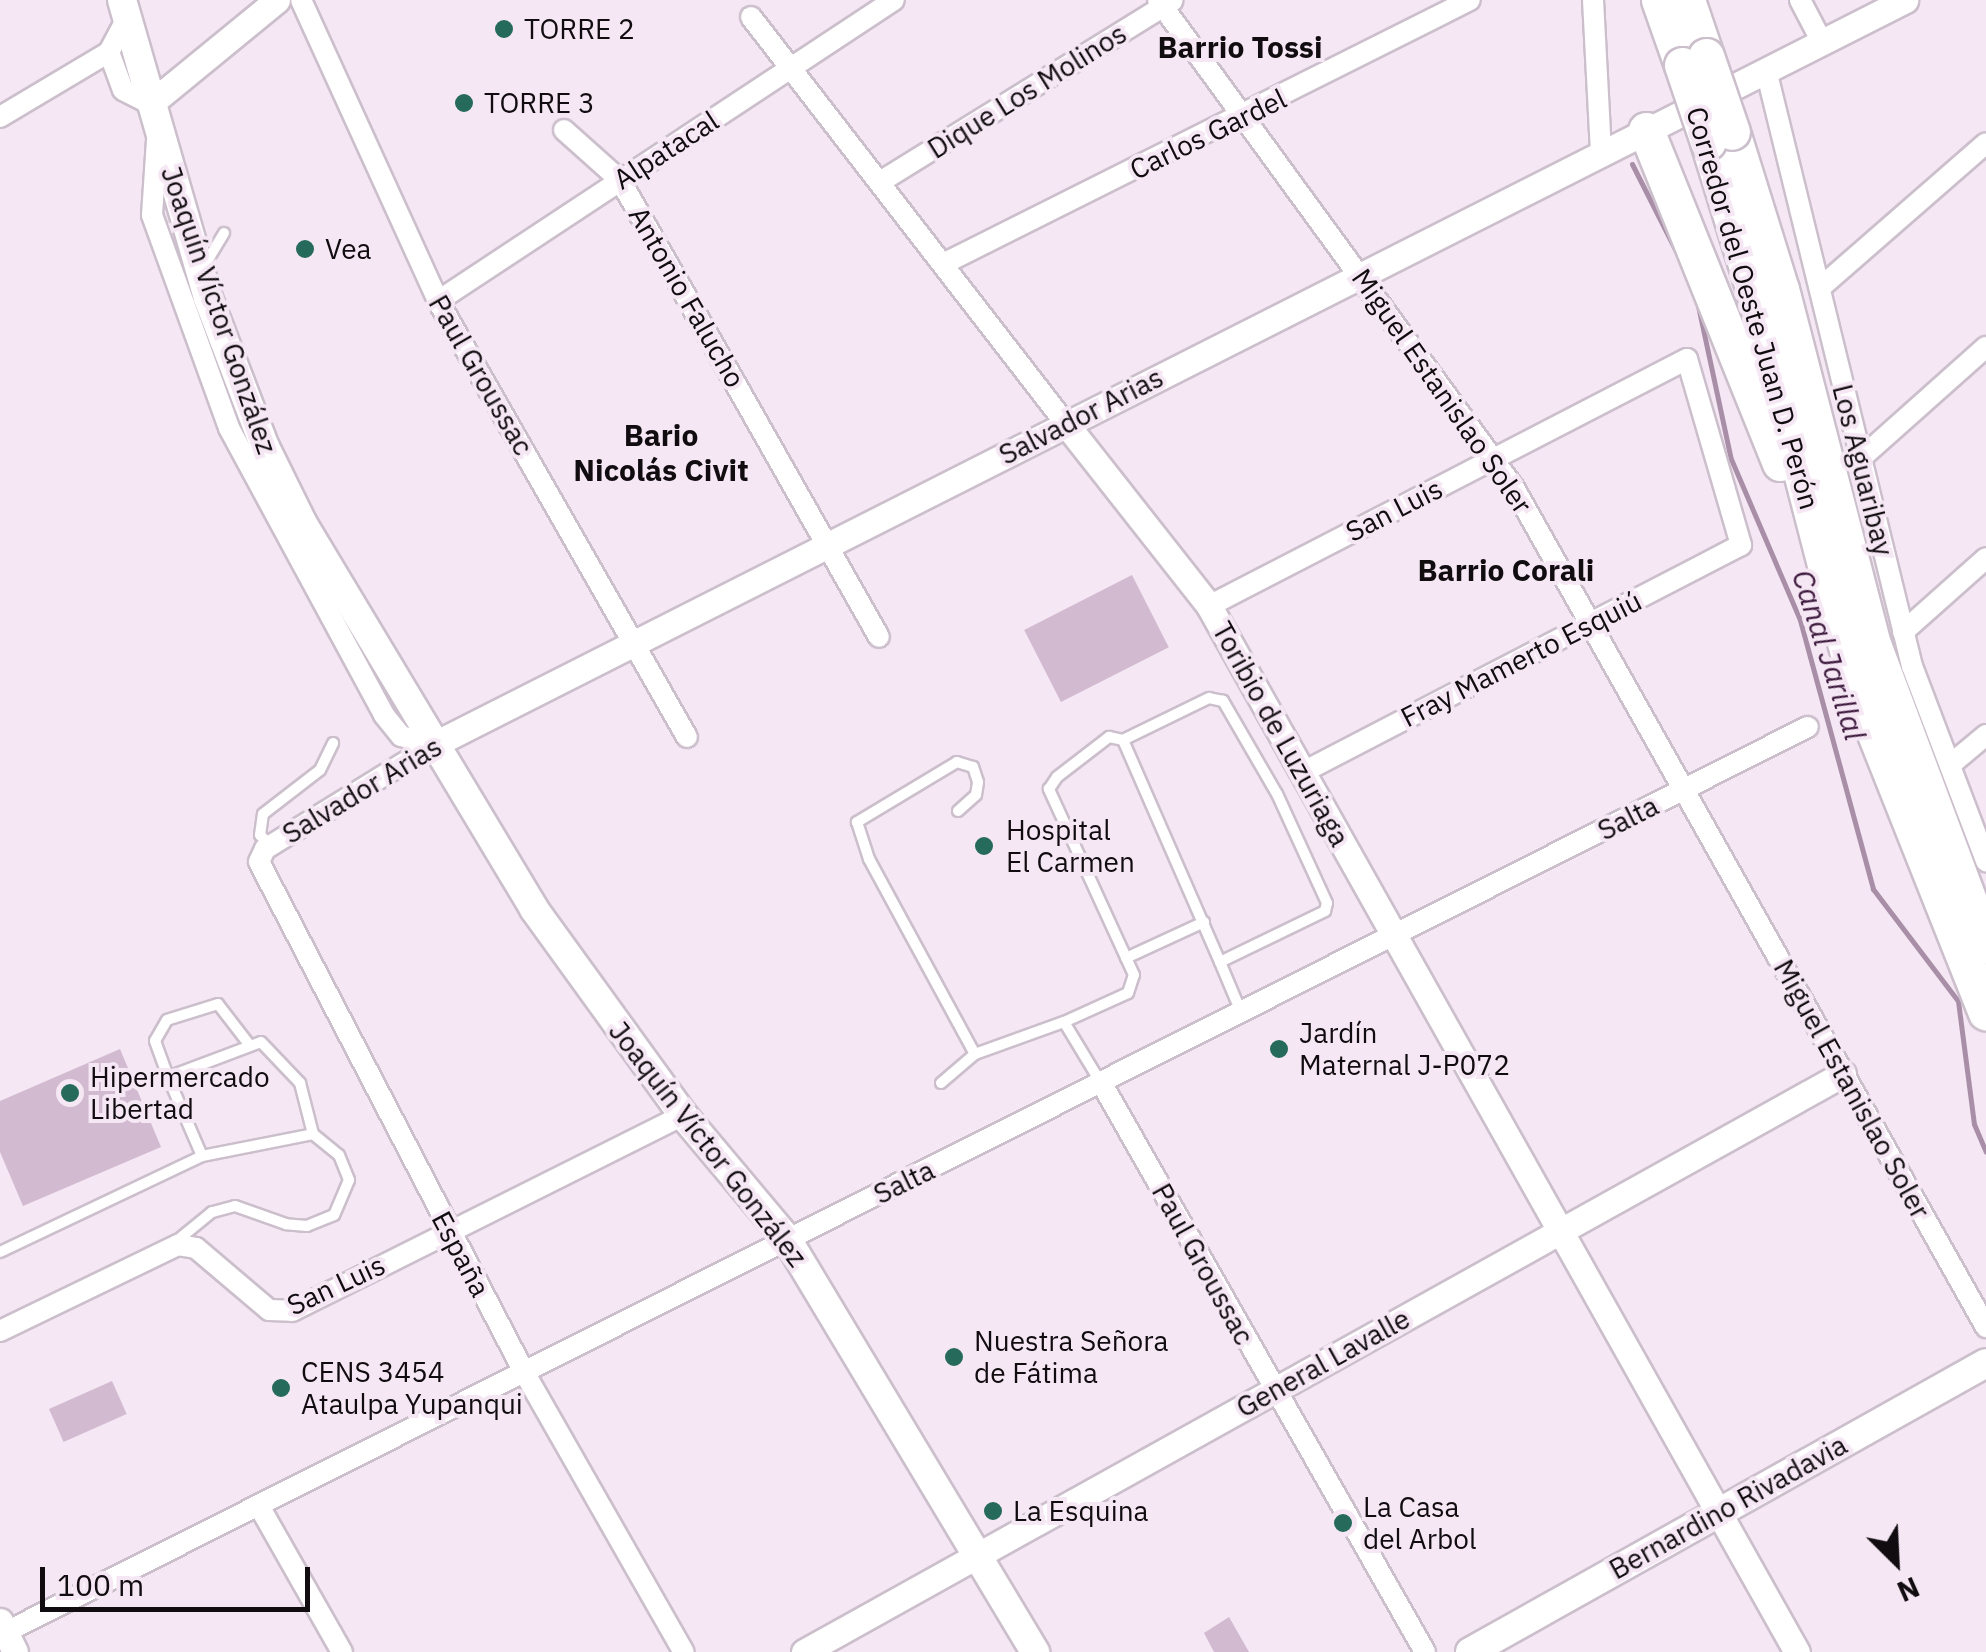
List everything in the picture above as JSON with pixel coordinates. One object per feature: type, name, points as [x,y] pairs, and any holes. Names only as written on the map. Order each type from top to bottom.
[{"type":"highway","name":"Corredor del Oeste Juan D. Perón","points":[[1659,0],[1694,60],[1720,137],[1781,289],[1872,644],[1986,946]]},
{"type":"highway","name":"Corredor del Oeste Juan D. Perón","points":[[1687,0],[1694,60]]},
{"type":"highway","points":[[1646,130],[1706,270],[1841,630]]},
{"type":"highway","name":"Corredor del Oeste Juan D. Perón","points":[[1720,137],[1755,294],[1841,630],[1875,738],[1986,1012]]},
{"type":"main road","name":"Joaquín Víctor González","points":[[124,9],[208,298],[281,481],[433,745],[534,909],[682,1115],[788,1239],[1036,1652]]},
{"type":"main road","name":"Bernardino Rivadavia","points":[[1470,1652],[1986,1363]]},
{"type":"street","points":[[124,9],[109,52],[122,90],[150,104],[278,0]]},
{"type":"street","name":"Paul Groussac","points":[[300,0],[438,301],[687,738]]},
{"type":"street","name":"Alpatacal","points":[[438,301],[894,0]]},
{"type":"street","name":"Carlos Gardel","points":[[943,264],[1470,0]]},
{"type":"street","points":[[1593,0],[1601,152]]},
{"type":"street","points":[[1800,0],[1822,42]]},
{"type":"street","name":"Salvador Arias","points":[[268,847],[433,745],[1905,0]]},
{"type":"street","name":"Miguel Estanislao Soler","points":[[1165,2],[1494,458],[1986,1327]]},
{"type":"street","name":"Dique Los Molinos","points":[[880,182],[1165,2]]},
{"type":"street","name":"Toribio de Luzuriaga","points":[[751,16],[1209,606],[1797,1652]]},
{"type":"street","points":[[0,118],[109,52]]},
{"type":"street","name":"Los Aguaribay","points":[[1766,70],[1903,632],[1986,862]]},
{"type":"street","name":"Antonio Falucho","points":[[564,130],[620,180],[880,637]]},
{"type":"street","name":"Joaquín Víctor González","points":[[158,133],[152,214],[229,428],[384,715],[401,736],[433,745]]},
{"type":"street","points":[[1820,288],[1986,143]]},
{"type":"street","points":[[1859,460],[1986,347]]},
{"type":"street","name":"San Luis","points":[[1209,606],[1687,360],[1740,544]]},
{"type":"street","name":"Fray Mamerto Esquiú","points":[[1302,773],[1740,544]]},
{"type":"street","points":[[1903,632],[1986,558]]},
{"type":"street","name":"Salta","points":[[5,1635],[1808,728]]},
{"type":"street","points":[[1950,765],[1986,735]]},
{"type":"street","name":"España","points":[[268,847],[259,862],[449,1232],[684,1652]]},
{"type":"street","name":"General Lavalle","points":[[804,1652],[1843,1074]]},
{"type":"street","name":"Paul Groussac","points":[[1102,1084],[1426,1652]]},
{"type":"street","name":"San Luis","points":[[171,1246],[196,1248],[265,1308],[282,1313],[682,1115]]},
{"type":"street","points":[[0,1330],[171,1246]]},
{"type":"street","points":[[258,1506],[342,1652]]},
{"type":"lane","points":[[208,298],[207,254],[224,234]]},
{"type":"lane","points":[[940,1082],[975,1054],[1064,1022],[1128,993],[1134,975],[1049,790],[1109,736],[1123,740],[1209,698],[1223,701],[1327,896],[1324,910],[1220,962]]},
{"type":"lane","points":[[1123,740],[1242,1014]]},
{"type":"lane","points":[[268,847],[260,834],[263,814],[320,770],[333,743]]},
{"type":"lane","points":[[958,811],[976,794],[978,782],[973,767],[957,762],[856,822],[870,859],[975,1054]]},
{"type":"lane","points":[[1126,958],[1204,922]]},
{"type":"lane","points":[[202,1156],[155,1041],[166,1020],[218,1004],[248,1043]]},
{"type":"lane","points":[[1064,1022],[1102,1084]]},
{"type":"lane","points":[[168,1078],[248,1043],[261,1042],[284,1060],[300,1083],[313,1134],[339,1155],[348,1180],[334,1215],[307,1226],[286,1224],[234,1206],[212,1212],[171,1246]]},
{"type":"lane","points":[[0,1252],[202,1156],[313,1134]]},
{"type":"shaded area","points":[[1132,575],[1169,647],[1061,702],[1024,630]]},
{"type":"shaded area","points":[[120,1049],[161,1147],[23,1206],[0,1152],[0,1101]]},
{"type":"shaded area","points":[[112,1381],[127,1414],[64,1442],[49,1409]]},
{"type":"shaded area","points":[[1229,1617],[1249,1652],[1214,1652],[1204,1633]]},
{"type":"waterway","name":"Canal Jarillal","points":[[1632,164],[1680,259]]},
{"type":"waterway","name":"Canal Jarillal","points":[[1697,301],[1731,459],[1800,620],[1873,889],[1958,1001],[1974,1124],[1986,1152]]},
{"type":"place","name":"TORRE 2","points":[[504,29]]},
{"type":"place","name":"TORRE 3","points":[[464,103]]},
{"type":"place","name":"Vea","points":[[305,249]]},
{"type":"place","name":"Hospital El Carmen","points":[[984,846]]},
{"type":"place","name":"Jardín Maternal J-P072","points":[[1279,1049]]},
{"type":"place","name":"Hipermercado Libertad","points":[[70,1093]]},
{"type":"place","name":"Nuestra Señora de Fátima","points":[[954,1357]]},
{"type":"place","name":"CENS 3454 Ataulpa Yupanqui","points":[[281,1388]]},
{"type":"place","name":"La Esquina","points":[[993,1511]]},
{"type":"place","name":"La Casa del Arbol","points":[[1343,1523]]},
{"type":"district","name":"Barrio Tossi","points":[[1240,47]]},
{"type":"district","name":"Bario Nicolás Civit","points":[[661,452]]},
{"type":"district","name":"Barrio Corali","points":[[1506,570]]}]
